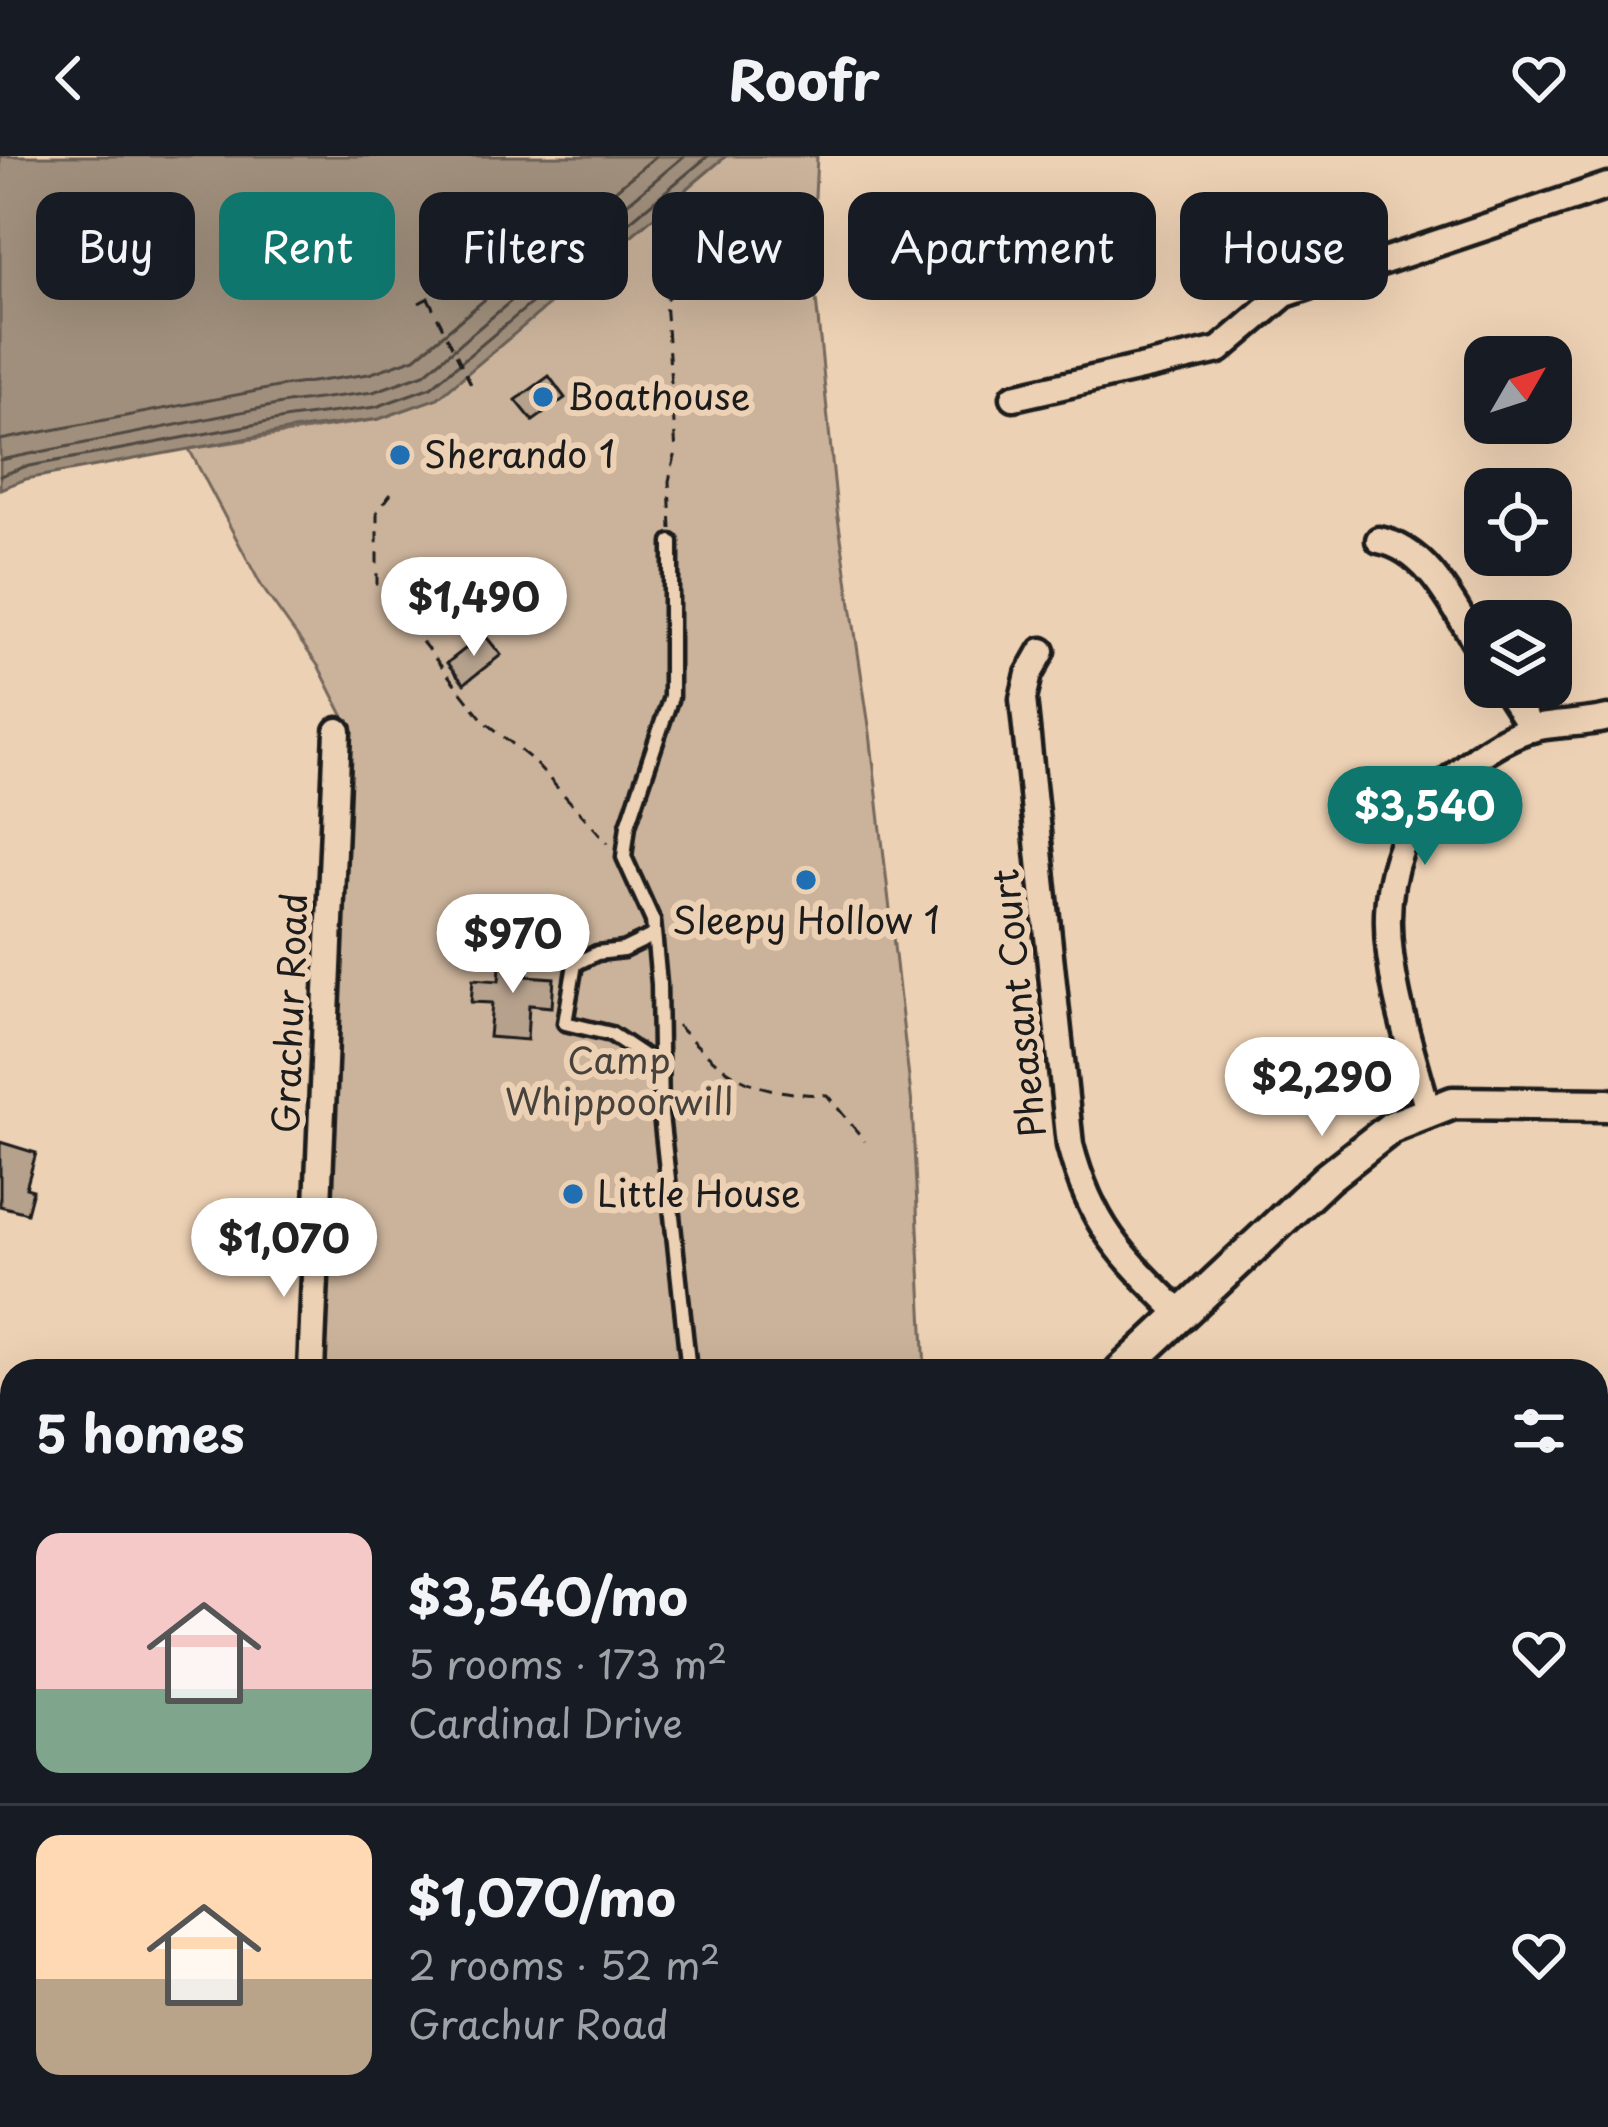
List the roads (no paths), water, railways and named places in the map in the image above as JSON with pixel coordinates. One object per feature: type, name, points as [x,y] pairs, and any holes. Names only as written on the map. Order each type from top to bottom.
[{"type":"street","points":[[1014,397],[1220,350],[1285,294],[1608,186]]},
{"type":"street","points":[[1379,540],[1402,544],[1420,557],[1464,625]]},
{"type":"street","name":"Pheasant Court","points":[[1042,651],[1029,674],[1024,698],[1070,1145],[1083,1195],[1107,1237],[1181,1314]]},
{"type":"street","points":[[1518,708],[1532,729]]},
{"type":"street","points":[[1428,1111],[1386,941],[1397,856],[1429,799],[1486,750],[1532,729],[1608,718]]},
{"type":"street","name":"Grachur Road","points":[[312,1359],[338,730]]},
{"type":"street","points":[[1133,1359],[1361,1149],[1392,1126],[1453,1103],[1608,1105]]},
{"type":"lane","points":[[671,542],[671,697],[628,825],[624,857],[653,921],[659,1066],[687,1359]]},
{"type":"lane","points":[[654,935],[623,950],[597,952],[575,964],[565,1023],[611,1034],[659,1066]]},
{"type":"water","points":[[0,156],[726,156],[683,192],[652,192],[652,218],[628,238],[628,192],[419,192],[419,300],[555,300],[438,398],[379,419],[292,430],[26,479],[0,489]]},
{"type":"place","name":"Boathouse","points":[[543,397]]},
{"type":"place","name":"Sherando 1","points":[[400,455]]},
{"type":"place","name":"Sleepy Hollow 1","points":[[806,880]]},
{"type":"place","name":"Little House","points":[[573,1194]]},
{"type":"park label","name":"Camp Whippoorwill","points":[[619,1082]]}]
